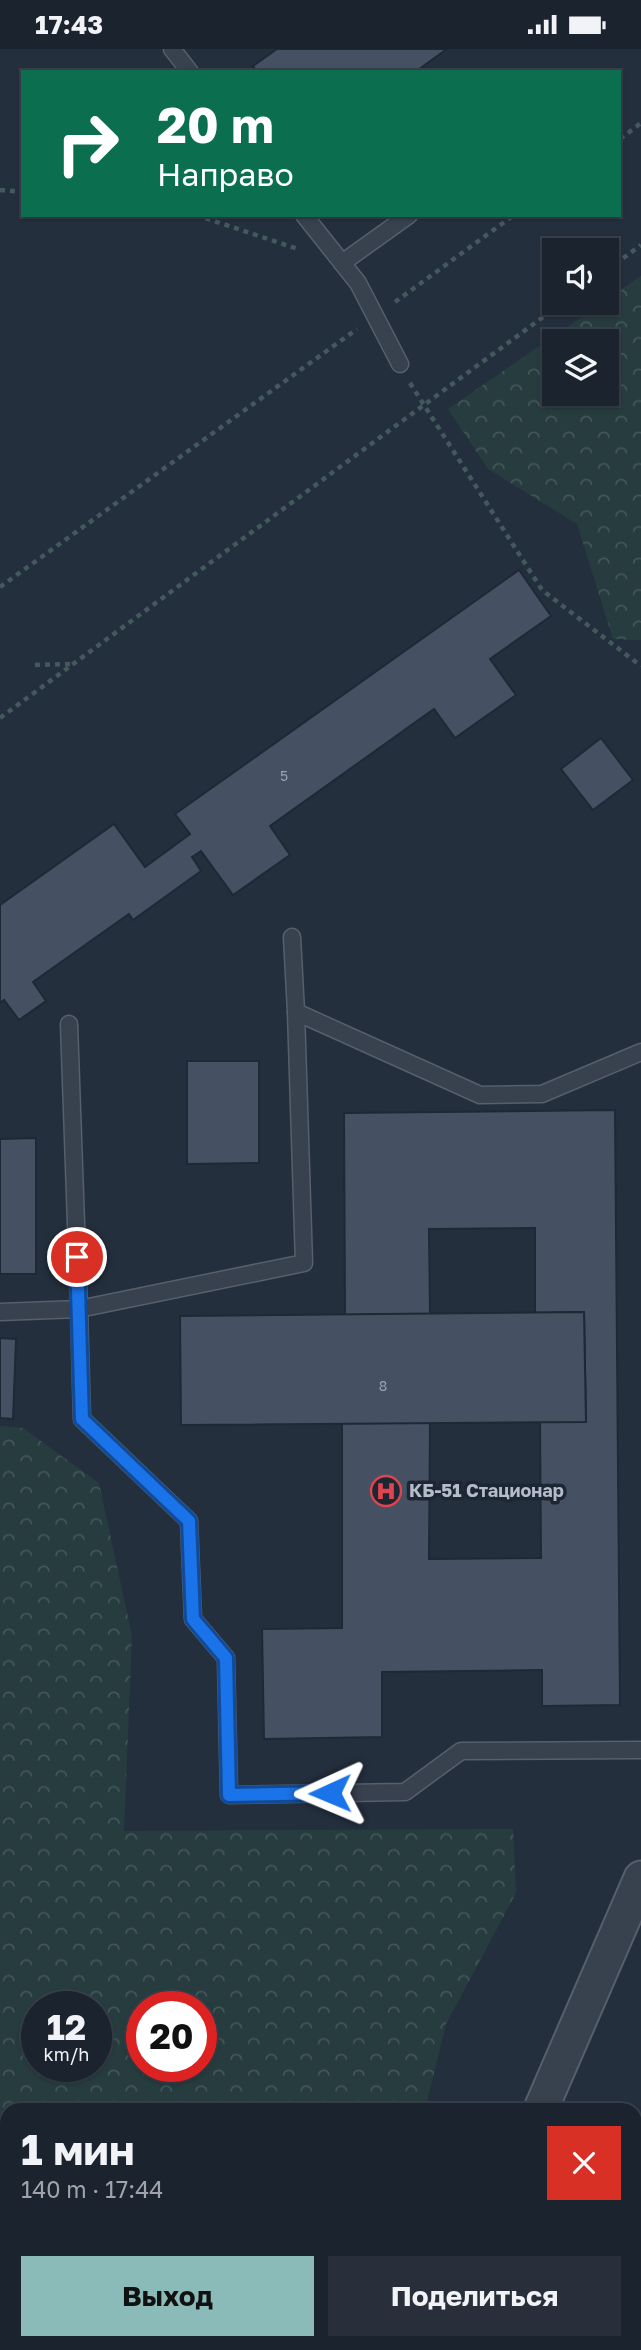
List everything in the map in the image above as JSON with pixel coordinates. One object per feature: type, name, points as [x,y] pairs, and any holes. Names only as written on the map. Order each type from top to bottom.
[{"type":"street","points":[[543,2103],[641,1878]]},
{"type":"lane","points":[[172,49],[189,70]]},
{"type":"lane","points":[[306,217],[342,263],[377,315],[400,364]]},
{"type":"lane","points":[[342,263],[407,217]]},
{"type":"lane","points":[[0,1312],[79,1309],[304,1263],[292,937]]},
{"type":"lane","points":[[296,1013],[480,1095],[542,1094],[641,1052]]},
{"type":"lane","points":[[69,1024],[82,1419],[189,1521],[193,1619],[226,1658],[229,1795],[405,1792],[461,1751],[641,1750]]},
{"type":"path","points":[[621,138],[641,123]]},
{"type":"path","points":[[0,190],[21,192]]},
{"type":"path","points":[[202,217],[342,263]]},
{"type":"path","points":[[0,577],[2,586],[511,217]]},
{"type":"path","points":[[619,261],[641,245]]},
{"type":"path","points":[[0,718],[546,315]]},
{"type":"path","points":[[400,364],[422,406],[541,590],[641,666]]},
{"type":"path","points":[[35,665],[73,664]]},
{"type":"green space","points":[[641,276],[641,640],[613,639],[577,524],[488,469],[448,409],[542,344],[542,406],[619,406],[619,329],[564,329],[585,315],[619,315],[619,291]]},
{"type":"green space","points":[[0,1426],[23,1428],[99,1483],[132,1636],[124,1831],[513,1829],[516,1893],[446,2024],[427,2103],[0,2103]]},
{"type":"building","points":[[277,49],[447,49],[418,70],[256,70],[253,66]]},
{"type":"building","points":[[519,570],[551,616],[490,659],[516,695],[455,738],[434,709],[270,826],[290,855],[233,895],[201,851],[192,857],[201,871],[133,920],[129,914],[33,982],[46,1001],[19,1020],[4,1000],[0,1003],[0,905],[114,824],[145,867],[190,834],[175,814]]},
{"type":"building","points":[[601,738],[633,780],[593,810],[561,769]]},
{"type":"building","points":[[187,1061],[259,1061],[259,1163],[187,1164]]},
{"type":"building","name":"КБ-51 Стационар","points":[[615,1110],[620,1705],[542,1706],[542,1670],[382,1672],[382,1737],[264,1739],[262,1629],[342,1628],[342,1423],[430,1423],[429,1559],[541,1558],[540,1422],[586,1422],[584,1312],[535,1313],[535,1228],[429,1229],[430,1314],[345,1315],[344,1113]]},
{"type":"building","points":[[36,1138],[36,1274],[0,1274],[0,1139]]},
{"type":"building","points":[[584,1312],[586,1422],[181,1425],[180,1316]]},
{"type":"building","points":[[0,1338],[16,1339],[13,1419],[0,1418]]},
{"type":"place","name":"КБ-51 Стационар","points":[[386,1491]]},
{"type":"route","points":[[77,1257],[82,1419],[189,1521],[193,1619],[226,1658],[229,1795],[330,1793]]}]
